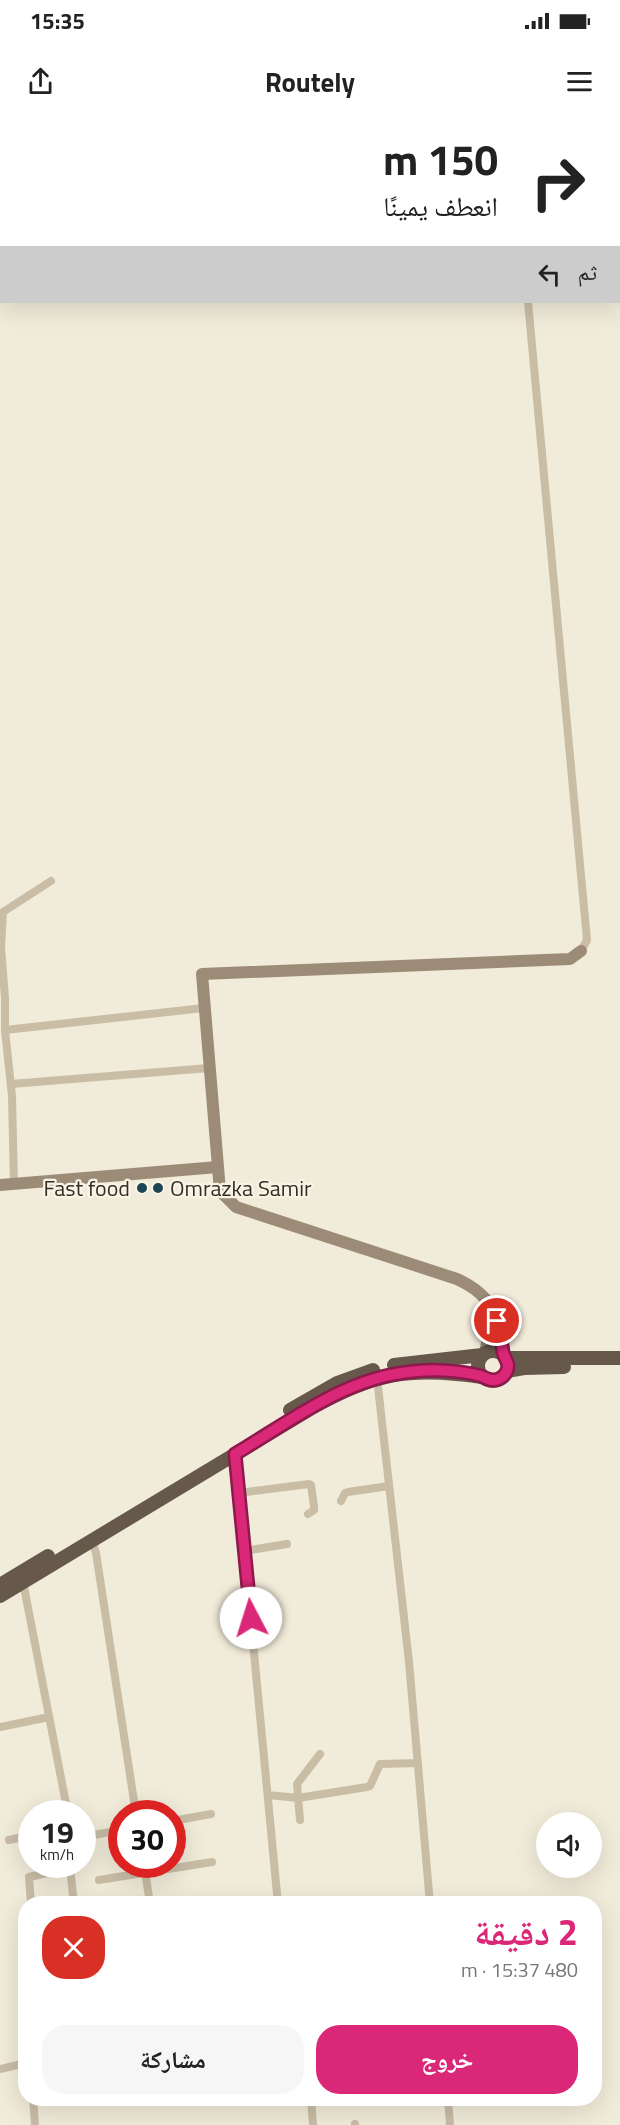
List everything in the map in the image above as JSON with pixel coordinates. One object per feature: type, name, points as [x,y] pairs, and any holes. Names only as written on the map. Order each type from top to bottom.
[{"type":"highway","points":[[0,1585],[337,1383],[372,1370],[408,1362],[495,1351],[505,1361],[524,1368],[620,1366]]},
{"type":"highway","points":[[482,1377],[478,1366],[483,1354]]},
{"type":"highway","points":[[505,1361],[620,1358]]},
{"type":"highway","points":[[0,1596],[325,1401],[377,1378],[398,1373],[447,1372],[496,1380],[502,1377],[505,1361]]},
{"type":"main road","points":[[505,1361],[501,1332],[493,1313],[484,1295],[473,1287],[457,1279],[236,1207],[220,1191],[202,974],[570,959],[581,951]]},
{"type":"main road","points":[[0,1185],[218,1167]]},
{"type":"main road","points":[[483,1354],[493,1313]]},
{"type":"street","points":[[528,303],[562,691],[587,940],[581,951]]},
{"type":"street","points":[[14,1184],[11,1084],[5,1030],[1,947],[3,912],[51,881]]},
{"type":"street","points":[[5,1030],[204,1008]]},
{"type":"street","points":[[11,1084],[209,1068]]},
{"type":"street","points":[[377,1378],[409,1662],[429,1896]]},
{"type":"street","points":[[235,1454],[277,1896]]},
{"type":"street","points":[[239,1493],[309,1484],[315,1506],[314,1510],[308,1514]]},
{"type":"street","points":[[341,1502],[345,1493],[348,1492],[389,1486]]},
{"type":"street","points":[[88,1542],[96,1553],[134,1800]]},
{"type":"street","points":[[244,1551],[287,1544]]},
{"type":"street","points":[[23,1582],[65,1800]]},
{"type":"street","points":[[0,1727],[48,1717]]},
{"type":"street","points":[[300,1820],[297,1784],[320,1754]]},
{"type":"street","points":[[268,1795],[298,1798],[367,1787],[370,1786],[380,1764],[417,1762]]},
{"type":"street","points":[[186,1818],[211,1814]]},
{"type":"street","points":[[9,1840],[18,1838]]},
{"type":"street","points":[[186,1865],[212,1862]]},
{"type":"street","points":[[29,1878],[30,1896]]},
{"type":"street","points":[[73,1878],[74,1896]]},
{"type":"street","points":[[99,1880],[108,1878]]},
{"type":"street","points":[[146,1878],[149,1896]]},
{"type":"street","points":[[0,2069],[18,2065]]},
{"type":"street","points":[[34,2106],[35,2125]]},
{"type":"street","points":[[311,2106],[313,2125]]},
{"type":"street","points":[[449,2106],[450,2125]]},
{"type":"place","name":"Fast food","points":[[142,1188]]},
{"type":"place","name":"Omrazka Samir","points":[[158,1188]]},
{"type":"route","points":[[251,1618],[235,1454],[325,1401],[372,1379],[410,1371],[458,1373],[492,1381],[500,1379],[505,1374],[508,1364],[497,1321]]}]
